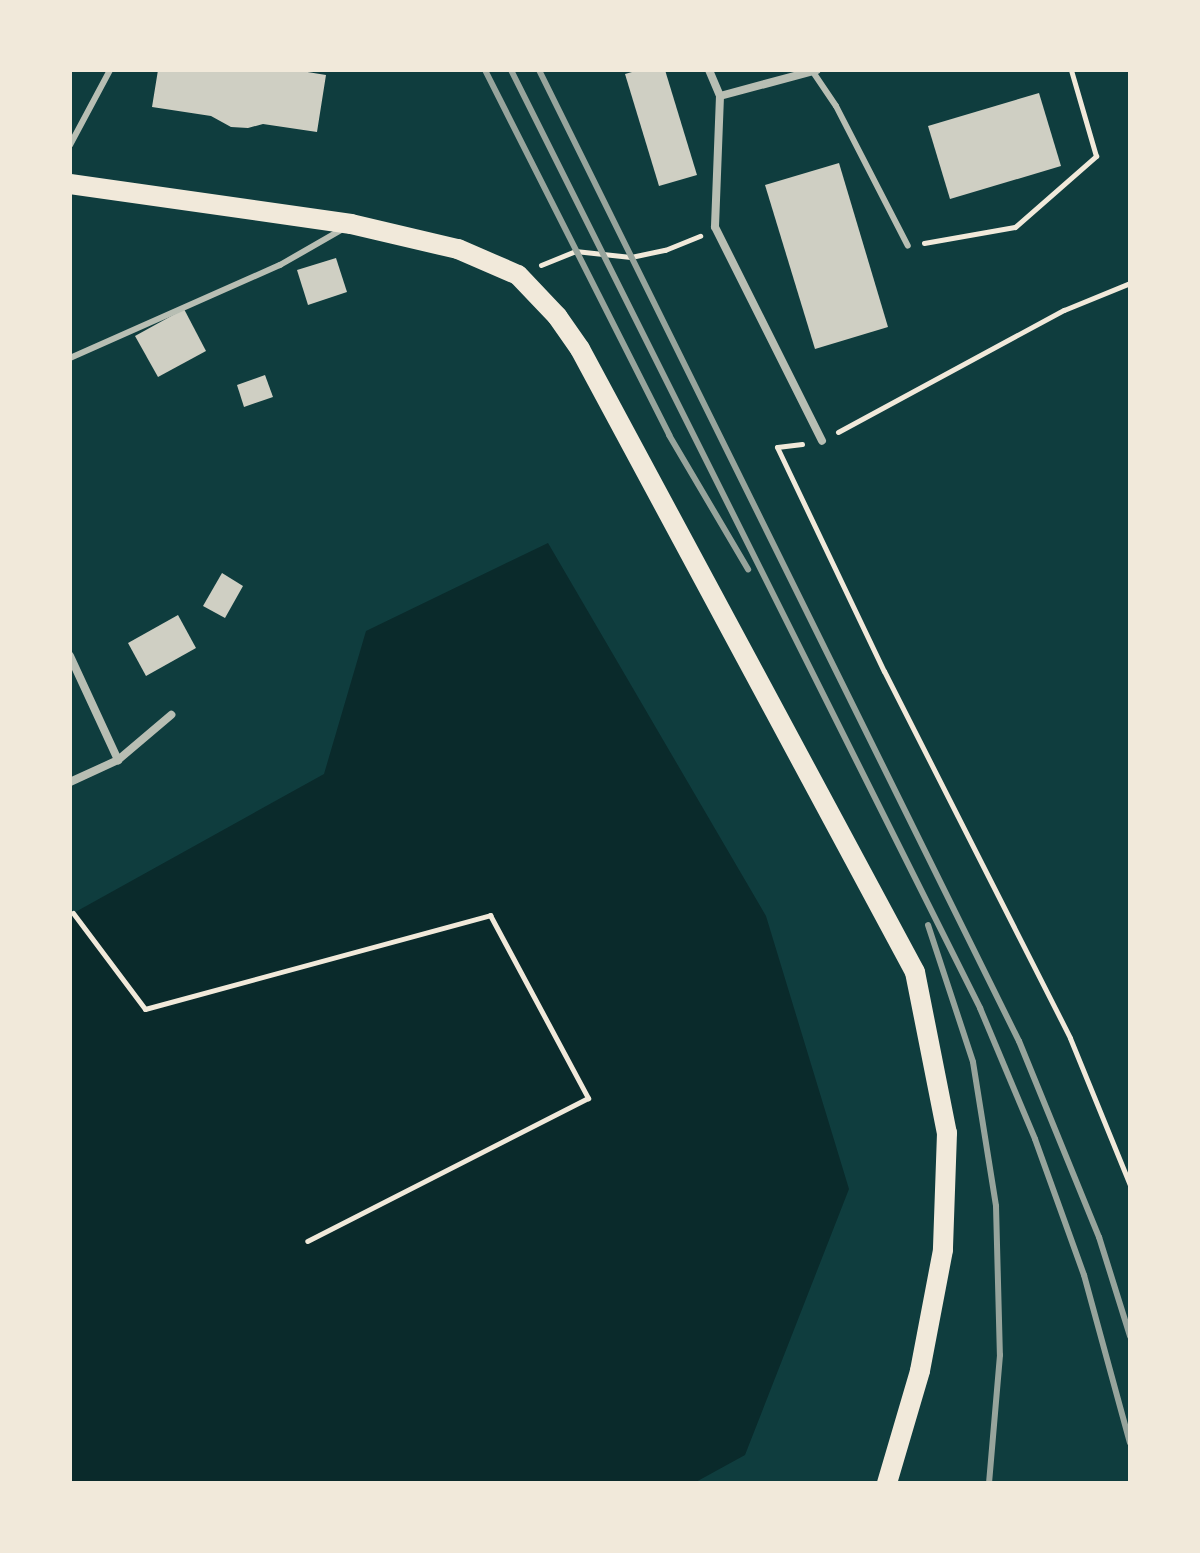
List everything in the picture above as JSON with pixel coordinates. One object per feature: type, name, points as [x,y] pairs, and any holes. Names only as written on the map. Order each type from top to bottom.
[{"type":"main road","points":[[70,184],[351,224],[458,249],[518,275],[557,316],[609,399],[915,972],[947,1133],[943,1250],[920,1371],[887,1483]]},
{"type":"street","points":[[709,70],[720,96],[715,227],[822,441]]},
{"type":"street","points":[[720,96],[815,71]]},
{"type":"street","points":[[70,656],[118,760]]},
{"type":"street","points":[[70,782],[118,760],[171,715]]},
{"type":"lane","points":[[70,145],[110,70]]},
{"type":"lane","points":[[783,79],[788,70]]},
{"type":"lane","points":[[815,71],[908,246]]},
{"type":"lane","points":[[70,358],[280,265],[351,224]]},
{"type":"path","points":[[908,246],[1015,227],[1096,156],[1071,70]]},
{"type":"path","points":[[518,275],[575,251],[631,257],[665,250],[715,227]]},
{"type":"path","points":[[1130,283],[1064,310],[822,441],[777,447],[912,727],[1070,1038],[1130,1185]]},
{"type":"path","points":[[73,913],[145,1009],[490,915],[588,1098],[307,1241]]},
{"type":"water","points":[[548,543],[766,916],[849,1189],[745,1455],[694,1483],[70,1483],[70,915],[324,774],[366,631]]},
{"type":"building","points":[[158,70],[295,70],[326,75],[317,132],[263,124],[248,128],[231,127],[211,116],[152,107]]},
{"type":"building","points":[[639,70],[665,70],[697,175],[659,186],[625,74]]},
{"type":"building","points":[[1039,93],[1061,166],[950,199],[928,126]]},
{"type":"building","points":[[839,163],[888,327],[815,349],[765,185]]},
{"type":"building","points":[[336,258],[347,292],[308,305],[297,270]]},
{"type":"building","points":[[184,309],[206,351],[158,377],[135,336]]},
{"type":"building","points":[[265,375],[273,397],[244,407],[237,385]]},
{"type":"building","points":[[222,573],[243,586],[225,618],[203,606]]},
{"type":"building","points":[[178,615],[196,648],[146,676],[128,643]]},
{"type":"railway","points":[[485,70],[669,435],[748,569]]},
{"type":"railway","points":[[511,70],[980,1008],[1035,1139],[1084,1275],[1130,1443]]},
{"type":"railway","points":[[539,70],[1019,1041],[1099,1237],[1130,1336]]},
{"type":"railway","points":[[928,925],[973,1062],[996,1206],[1000,1355],[989,1483]]}]
